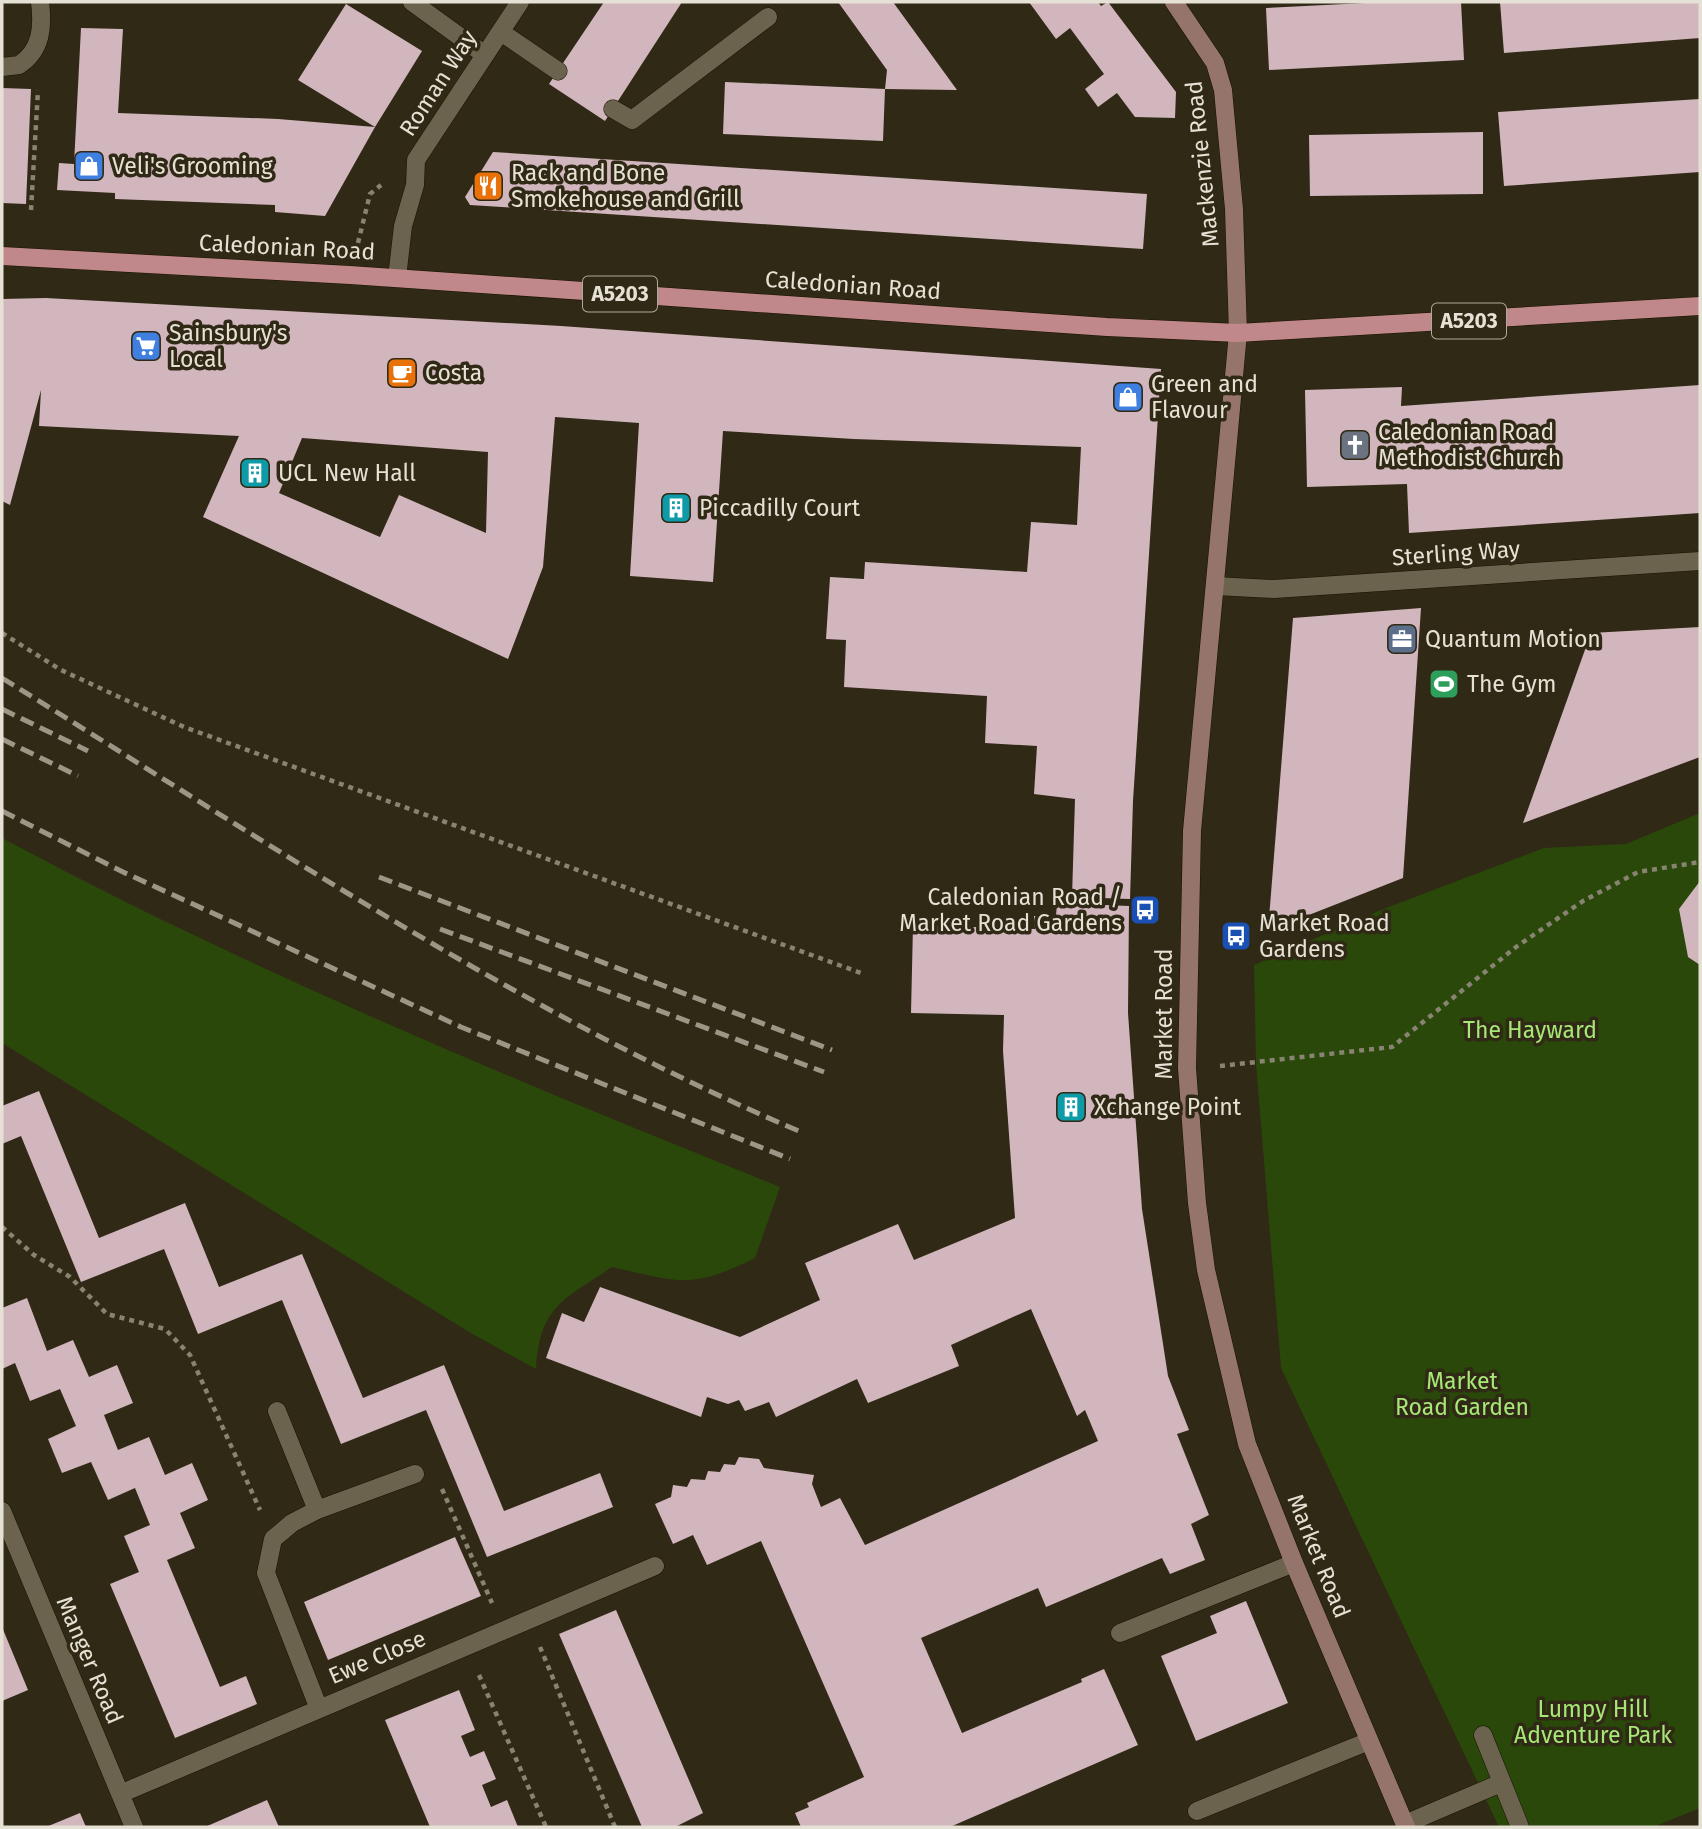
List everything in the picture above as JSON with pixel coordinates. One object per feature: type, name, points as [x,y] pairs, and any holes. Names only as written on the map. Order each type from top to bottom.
[{"type":"main road","name":"Caledonian Road","points":[[2,256],[397,278],[1080,325],[1238,333],[1700,306]]},
{"type":"street","points":[[2,67],[19,65],[38,44],[43,25],[40,2]]},
{"type":"street","points":[[412,2],[485,55]]},
{"type":"street","name":"Roman Way","points":[[397,278],[403,226],[415,186],[416,160],[520,2]]},
{"type":"street","name":"Mackenzie Road","points":[[1174,2],[1215,62],[1223,90],[1234,209],[1238,333]]},
{"type":"street","points":[[613,109],[632,120],[768,18]]},
{"type":"street","points":[[501,32],[558,71]]},
{"type":"street","name":"Market Road","points":[[1238,333],[1192,831],[1187,1068],[1197,1203],[1206,1270],[1247,1444],[1294,1563],[1406,1826]]},
{"type":"street","name":"Sterling Way","points":[[1215,586],[1274,589],[1700,561]]},
{"type":"street","points":[[277,1411],[317,1510]]},
{"type":"street","points":[[319,1709],[266,1573],[273,1539],[292,1522],[317,1510],[415,1474]]},
{"type":"street","name":"Manger Road","points":[[2,1511],[134,1827]]},
{"type":"street","points":[[1120,1633],[1294,1563]]},
{"type":"street","name":"Ewe Close","points":[[120,1794],[655,1566]]},
{"type":"street","points":[[1483,1735],[1520,1827]]},
{"type":"street","points":[[1197,1811],[1370,1741]]},
{"type":"street","points":[[1406,1826],[1501,1783]]},
{"type":"path","points":[[31,210],[38,86]]},
{"type":"path","points":[[2,633],[61,670],[184,727],[861,973]]},
{"type":"path","points":[[1256,1064],[1392,1047],[1516,947],[1583,901],[1638,872],[1700,862]]},
{"type":"path","points":[[2,1227],[34,1255],[70,1277],[107,1314],[165,1329],[190,1355],[273,1539]]},
{"type":"path","points":[[415,1474],[441,1486],[504,1629]]},
{"type":"path","points":[[529,1619],[615,1827]]},
{"type":"path","points":[[466,1645],[546,1827]]},
{"type":"green space","points":[[1700,813],[1700,1808],[1653,1827],[1499,1827],[1281,1368],[1256,1064],[1254,965],[1381,910],[1544,848],[1626,844]]},
{"type":"green space","points":[[2,838],[192,934],[386,1023],[582,1107],[780,1187],[755,1258],[715,1275],[684,1280],[612,1267],[568,1297],[549,1317],[538,1348],[536,1369],[469,1332],[2,1043]]},
{"type":"building","points":[[604,2],[682,2],[605,121],[549,84]]},
{"type":"building","points":[[838,2],[893,2],[957,90],[885,89],[887,70]]},
{"type":"building","points":[[1029,2],[1098,2],[1101,6],[1108,2],[1176,92],[1175,118],[1135,117],[1117,93],[1098,107],[1085,89],[1104,74],[1070,28],[1056,39]]},
{"type":"building","points":[[1385,2],[1461,2],[1464,60],[1269,70],[1266,8]]},
{"type":"building","points":[[1500,2],[1700,2],[1700,38],[1504,53]]},
{"type":"building","points":[[346,4],[422,51],[375,127],[298,80]]},
{"type":"building","points":[[81,28],[123,29],[118,113],[278,119],[375,127],[325,216],[275,212],[275,205],[115,199],[115,193],[57,190],[59,163],[74,164]]},
{"type":"building","points":[[725,82],[885,89],[883,141],[723,134]]},
{"type":"building","points":[[2,88],[31,89],[26,204],[2,203]]},
{"type":"building","points":[[1700,99],[1700,172],[1504,186],[1498,112]]},
{"type":"building","points":[[1483,132],[1483,194],[1310,196],[1309,135]]},
{"type":"building","points":[[493,152],[1147,194],[1143,249],[470,205],[465,197]]},
{"type":"building","points":[[46,298],[561,326],[1161,369],[1133,801],[1130,899],[1072,897],[1075,799],[1034,794],[1037,746],[985,743],[987,696],[844,687],[846,640],[826,639],[830,577],[864,579],[865,562],[1027,572],[1031,522],[1077,525],[1081,447],[854,439],[723,431],[713,582],[630,576],[639,423],[555,417],[543,567],[508,659],[203,517],[239,436],[39,426],[41,390],[10,505],[2,501],[2,299]],"holes":[[[302,438],[488,452],[486,533],[399,495],[380,537],[279,493]]]},
{"type":"building","points":[[1700,385],[1700,513],[1409,533],[1407,484],[1307,487],[1305,390],[1402,387],[1401,406]]},
{"type":"building","points":[[1421,608],[1403,878],[1268,931],[1293,618]]},
{"type":"building","points":[[1700,627],[1700,757],[1523,823],[1591,633]]},
{"type":"building","points":[[1700,881],[1700,965],[1688,957],[1679,909]]},
{"type":"building","points":[[1057,903],[1129,906],[1128,1013],[1142,1209],[1168,1376],[1189,1430],[1177,1434],[1209,1515],[1191,1524],[1205,1560],[1170,1574],[1162,1558],[1046,1607],[1038,1588],[921,1638],[962,1733],[1082,1682],[1081,1679],[1104,1669],[1138,1745],[950,1827],[801,1827],[795,1813],[809,1807],[807,1803],[864,1777],[761,1541],[707,1565],[693,1535],[673,1544],[655,1504],[671,1497],[673,1485],[687,1487],[691,1479],[705,1480],[708,1471],[720,1472],[724,1464],[735,1465],[739,1457],[759,1459],[764,1468],[814,1475],[812,1484],[821,1507],[840,1498],[865,1545],[1098,1441],[1085,1410],[1077,1416],[1031,1309],[951,1345],[959,1366],[868,1403],[857,1379],[776,1417],[769,1402],[745,1411],[739,1400],[728,1404],[707,1397],[701,1417],[546,1358],[562,1313],[584,1322],[600,1287],[740,1337],[820,1300],[805,1263],[898,1224],[914,1260],[1015,1218],[1003,1051],[1004,1015],[911,1013],[913,925],[1035,929],[1034,916],[1056,916]]},
{"type":"building","points":[[39,1091],[99,1238],[185,1203],[219,1287],[302,1254],[363,1398],[444,1365],[504,1511],[600,1473],[613,1507],[487,1557],[426,1410],[341,1444],[282,1300],[198,1334],[164,1249],[81,1282],[21,1136],[2,1144],[2,1106]]},
{"type":"building","points":[[27,1298],[47,1351],[73,1340],[89,1377],[117,1365],[133,1403],[104,1415],[118,1450],[149,1437],[165,1475],[192,1463],[208,1500],[180,1513],[195,1548],[167,1560],[220,1687],[246,1676],[257,1704],[175,1738],[110,1584],[139,1572],[124,1536],[150,1525],[135,1488],[108,1500],[91,1462],[62,1473],[48,1439],[76,1426],[60,1389],[30,1401],[15,1363],[2,1369],[2,1308]]},
{"type":"building","points":[[455,1537],[481,1596],[328,1660],[304,1602]]},
{"type":"building","points":[[1246,1601],[1288,1703],[1196,1741],[1161,1656],[1217,1633],[1210,1616]]},
{"type":"building","points":[[616,1610],[703,1813],[675,1827],[642,1827],[559,1634]]},
{"type":"building","points":[[2,1627],[28,1690],[2,1701]]},
{"type":"building","points":[[459,1690],[475,1730],[461,1736],[470,1757],[484,1751],[496,1779],[482,1785],[491,1807],[507,1800],[518,1827],[430,1827],[385,1720]]},
{"type":"building","points":[[267,1800],[279,1827],[205,1827]]},
{"type":"building","points":[[80,1813],[86,1827],[46,1827]]},
{"type":"railway","points":[[2,678],[294,861],[492,978],[696,1085],[801,1132]]},
{"type":"railway","points":[[2,709],[88,751]]},
{"type":"railway","points":[[2,739],[78,776]]},
{"type":"railway","points":[[2,811],[123,872],[461,1027],[790,1159]]},
{"type":"railway","points":[[379,877],[832,1050]]},
{"type":"railway","points":[[440,929],[824,1072]]},
{"type":"place","name":"Veli's Grooming","points":[[89,166]]},
{"type":"place","name":"Rack and Bone Smokehouse and Grill","points":[[488,186]]},
{"type":"place","name":"Sainsbury's Local","points":[[146,346]]},
{"type":"place","name":"Costa","points":[[402,373]]},
{"type":"place","name":"Green and Flavour","points":[[1128,397]]},
{"type":"place","name":"Caledonian Road Methodist Church","points":[[1355,445]]},
{"type":"place","name":"UCL New Hall","points":[[255,473]]},
{"type":"place","name":"Piccadilly Court","points":[[676,508]]},
{"type":"place","name":"Quantum Motion","points":[[1402,639]]},
{"type":"place","name":"The Gym","points":[[1444,684]]},
{"type":"place","name":"Caledonian Road / Market Road Gardens","points":[[1145,910]]},
{"type":"place","name":"Market Road Gardens","points":[[1236,936]]},
{"type":"place","name":"Xchange Point","points":[[1071,1107]]},
{"type":"park label","name":"The Hayward","points":[[1530,1030]]},
{"type":"park label","name":"Market Road Garden","points":[[1462,1394]]},
{"type":"park label","name":"Lumpy Hill Adventure Park","points":[[1593,1722]]}]
